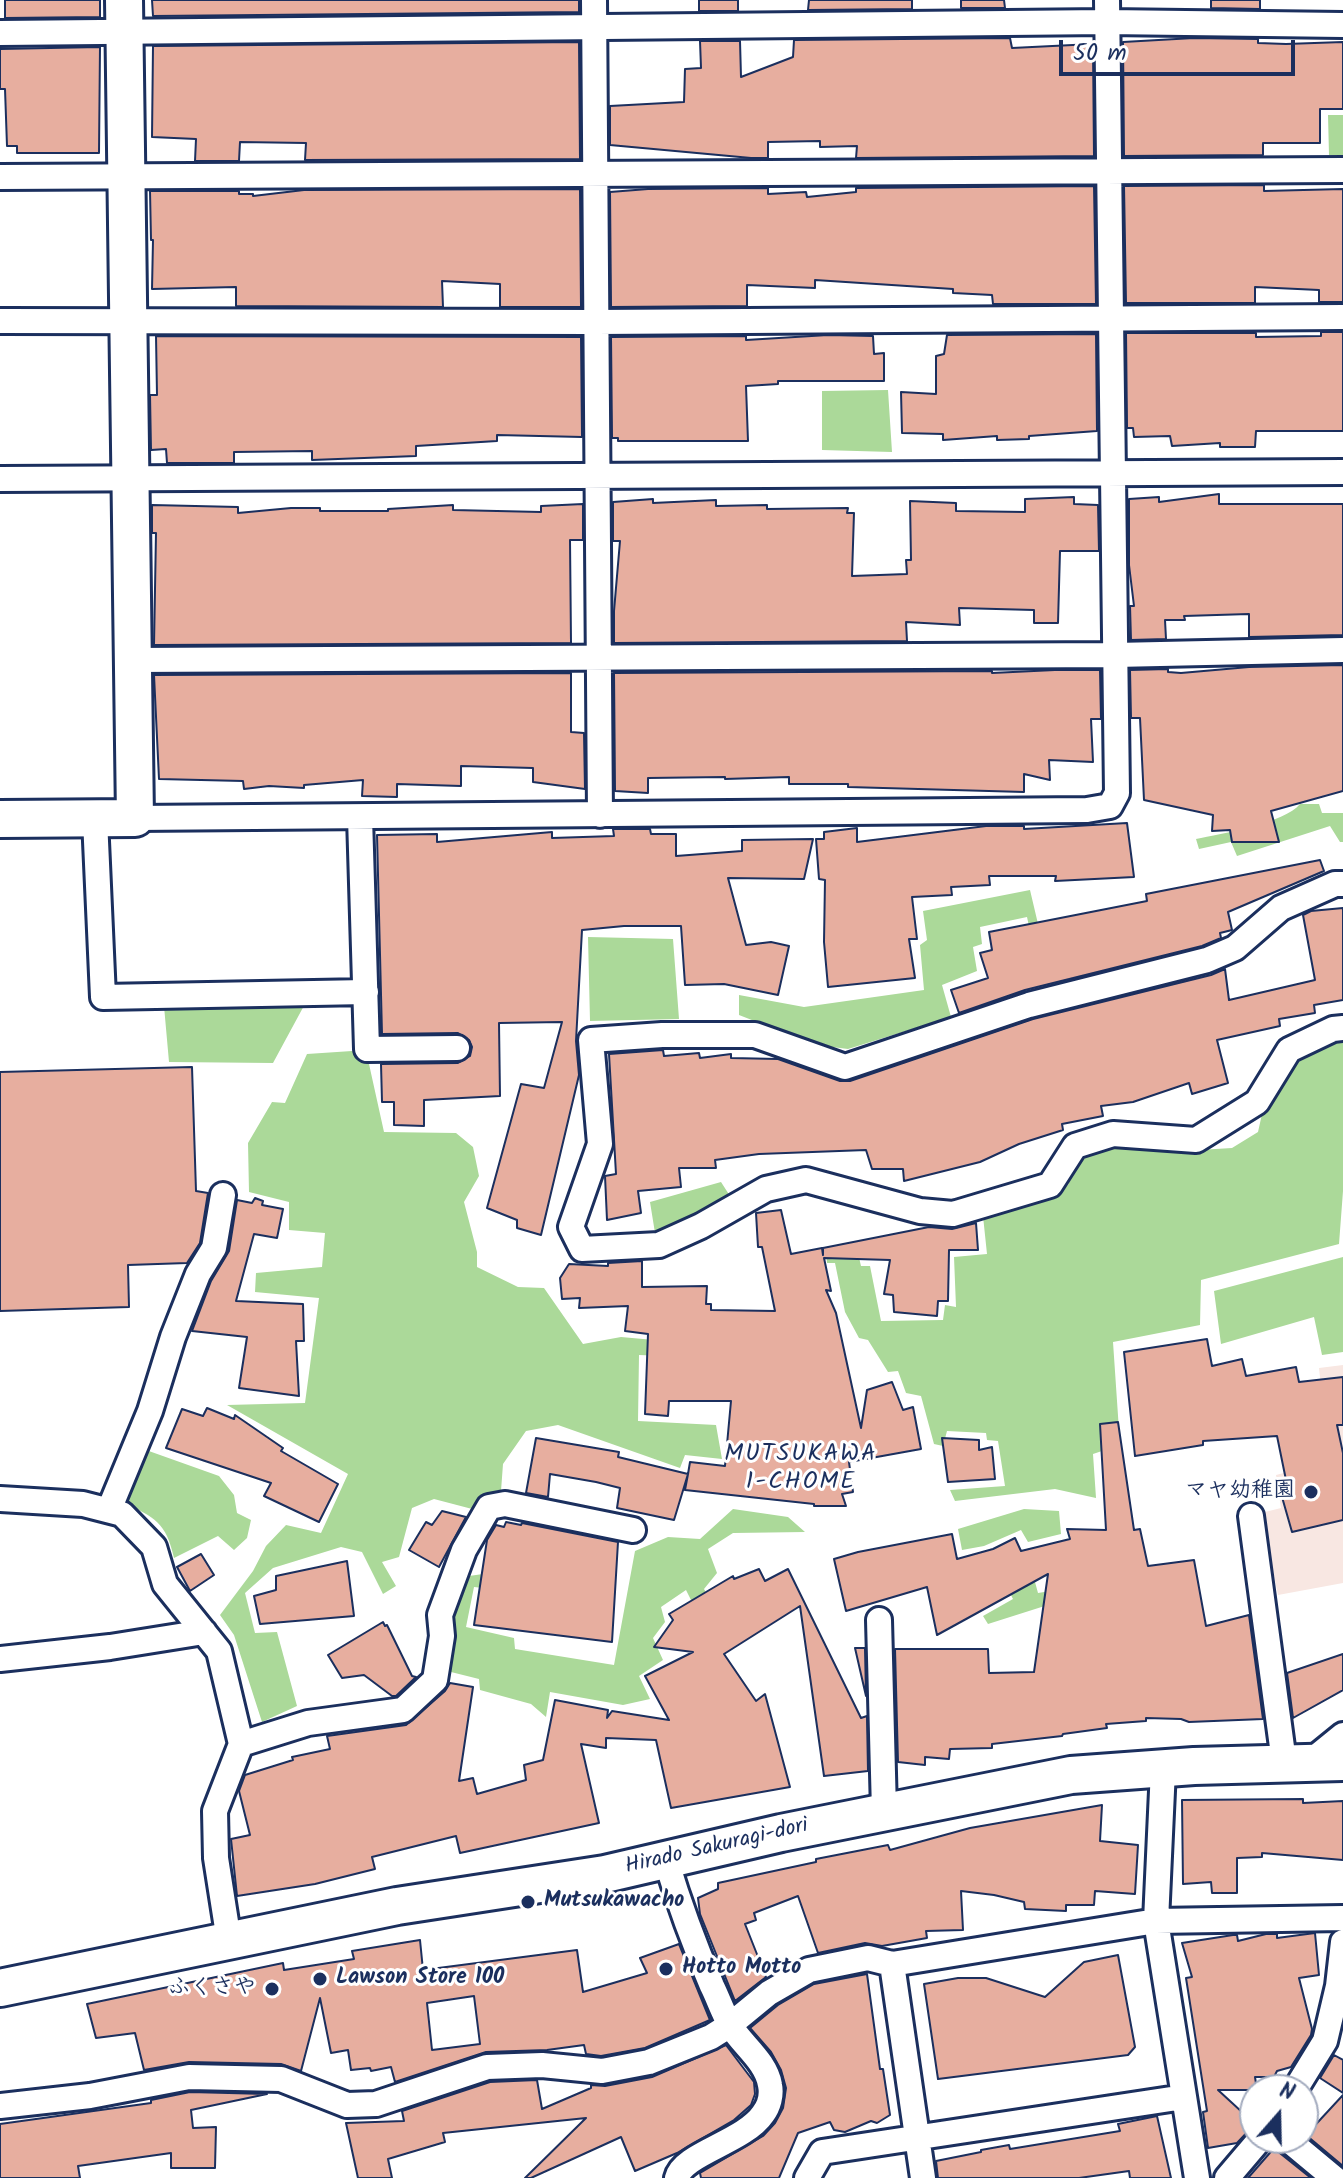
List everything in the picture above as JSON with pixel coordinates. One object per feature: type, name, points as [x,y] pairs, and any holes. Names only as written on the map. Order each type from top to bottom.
[{"type":"main road","points":[[0,819],[135,818],[124,17]]},
{"type":"main road","name":"Hirado Sakuragi-dori","points":[[0,1988],[397,1906],[593,1876],[884,1811],[1071,1775],[1313,1762]]},
{"type":"street","points":[[594,0],[600,815]]},
{"type":"street","points":[[135,818],[1087,810],[1110,806],[1117,793],[1107,11]]},
{"type":"street","points":[[0,33],[124,17],[595,28],[1107,11],[1343,25]]},
{"type":"street","points":[[0,177],[1343,170]]},
{"type":"street","points":[[0,321],[597,322],[1343,317]]},
{"type":"street","points":[[0,479],[1343,472]]},
{"type":"street","points":[[133,660],[1115,655],[1343,650]]},
{"type":"street","points":[[360,817],[367,1049],[457,1048]]},
{"type":"street","points":[[95,819],[103,997],[366,992]]},
{"type":"street","points":[[1343,884],[1335,884],[1281,908],[1235,948],[1207,960],[1029,1005],[845,1067],[755,1035],[662,1035],[591,1040],[600,1144],[571,1227],[582,1249],[659,1245],[701,1226],[766,1189],[806,1180],[920,1211],[953,1214],[1050,1185],[1075,1146],[1113,1134],[1196,1140],[1257,1102],[1289,1050],[1333,1029],[1343,1028]]},
{"type":"street","points":[[109,1510],[150,1411],[173,1337],[198,1274],[214,1248],[223,1195]]},
{"type":"street","points":[[0,1499],[83,1504],[122,1514],[154,1547],[165,1584],[219,1651],[241,1744],[215,1811],[216,1858],[229,1941]]},
{"type":"street","points":[[241,1744],[308,1723],[403,1710],[435,1680],[442,1636],[440,1615],[464,1550],[489,1507],[505,1504],[633,1530]]},
{"type":"street","points":[[1251,1516],[1313,1762],[1343,1735]]},
{"type":"street","points":[[879,1620],[884,1811]]},
{"type":"street","points":[[0,1659],[110,1647],[204,1632]]},
{"type":"street","points":[[1163,1769],[1156,1921],[1197,2178]]},
{"type":"street","points":[[666,1860],[688,1933],[730,2025],[759,2061],[770,2084],[770,2102],[762,2116],[734,2140],[693,2159],[679,2171],[677,2178]]},
{"type":"street","points":[[0,2106],[90,2096],[189,2077],[281,2079],[347,2105],[376,2104],[487,2067],[542,2065],[602,2071],[649,2062],[711,2037],[769,1993],[809,1970],[868,1958],[892,1964],[1156,1921],[1343,1918]]},
{"type":"street","points":[[1305,2074],[1325,2041],[1338,1986],[1343,1942]]},
{"type":"street","points":[[892,1964],[923,2178]]},
{"type":"street","points":[[807,2178],[822,2152],[1184,2097]]},
{"type":"street","points":[[1227,2178],[1247,2154]]},
{"type":"street","points":[[1305,2154],[1334,2178]]},
{"type":"shaded area","name":"マヤ幼稚園","points":[[1343,1365],[1343,1583],[1278,1595],[1261,1513],[1281,1508],[1276,1475],[1329,1461],[1319,1368]]},
{"type":"green space","points":[[1328,115],[1343,115],[1343,155],[1329,155]]},
{"type":"green space","points":[[888,390],[892,452],[822,450],[822,391]]},
{"type":"green space","points":[[1300,804],[1319,804],[1322,813],[1343,813],[1343,842],[1330,826],[1237,856],[1231,842],[1199,849],[1196,839],[1267,822]]},
{"type":"green space","points":[[1030,890],[1051,979],[1041,982],[1027,917],[980,927],[982,944],[973,947],[977,971],[942,985],[951,1017],[848,1049],[816,1045],[739,1015],[739,995],[804,1007],[924,990],[920,945],[927,940],[923,911]]},
{"type":"green space","points":[[588,937],[673,939],[679,1019],[590,1021]]},
{"type":"green space","points":[[306,1002],[273,1063],[169,1062],[164,1006]]},
{"type":"green space","points":[[1343,1037],[1343,1191],[1339,1244],[1201,1280],[1200,1325],[1113,1342],[1120,1445],[1093,1454],[1096,1498],[1055,1489],[955,1501],[950,1490],[1005,1486],[998,1441],[987,1440],[986,1433],[947,1431],[943,1446],[934,1444],[921,1396],[906,1393],[898,1371],[888,1372],[868,1340],[859,1338],[845,1312],[835,1263],[827,1263],[826,1250],[856,1245],[861,1266],[870,1266],[881,1321],[943,1320],[945,1305],[956,1307],[954,1257],[987,1254],[983,1216],[1068,1185],[1075,1165],[1098,1149],[1125,1143],[1199,1150],[1232,1148],[1258,1132],[1264,1105],[1293,1060]]},
{"type":"green space","points":[[352,1051],[369,1064],[384,1132],[456,1133],[473,1147],[479,1176],[464,1202],[477,1252],[477,1267],[518,1287],[544,1288],[583,1344],[621,1337],[665,1341],[664,1356],[639,1355],[638,1421],[716,1425],[722,1459],[685,1455],[680,1468],[558,1425],[526,1431],[503,1464],[501,1491],[476,1510],[434,1499],[412,1508],[399,1557],[382,1562],[396,1586],[383,1594],[362,1552],[341,1547],[273,1568],[245,1593],[255,1633],[277,1632],[297,1706],[262,1722],[234,1635],[220,1615],[253,1571],[266,1546],[286,1525],[321,1533],[348,1474],[227,1405],[305,1403],[319,1298],[255,1292],[256,1273],[322,1267],[325,1233],[289,1230],[289,1202],[249,1192],[248,1143],[272,1102],[285,1103],[307,1054]]},
{"type":"green space","points":[[721,1182],[730,1196],[655,1233],[650,1202]]},
{"type":"green space","points":[[1343,1257],[1343,1352],[1322,1355],[1314,1317],[1221,1344],[1214,1291]]},
{"type":"green space","points":[[146,1450],[219,1476],[234,1495],[237,1513],[251,1520],[247,1538],[234,1550],[218,1536],[174,1558],[167,1536],[158,1522],[123,1502]]},
{"type":"green space","points":[[733,1509],[788,1517],[805,1532],[733,1533],[708,1549],[717,1573],[704,1589],[717,1613],[694,1606],[686,1590],[661,1607],[665,1622],[653,1638],[663,1660],[639,1676],[650,1699],[623,1705],[550,1692],[546,1717],[531,1704],[480,1690],[479,1679],[451,1672],[452,1609],[462,1577],[490,1573],[502,1590],[474,1587],[466,1627],[514,1638],[515,1649],[614,1665],[635,1551],[668,1537],[700,1539]]},
{"type":"green space","points":[[1024,1509],[1059,1511],[1061,1534],[1028,1542],[1021,1530],[984,1546],[962,1550],[958,1529]]},
{"type":"green space","points":[[1035,1582],[1038,1593],[1069,1588],[1073,1597],[988,1624],[983,1616],[1013,1599],[1008,1589]]},
{"type":"building","points":[[5,0],[100,0],[100,17],[5,18]]},
{"type":"building","points":[[152,0],[579,0],[579,12],[153,16]]},
{"type":"building","points":[[699,0],[738,0],[738,11],[699,11]]},
{"type":"building","points":[[809,0],[912,0],[912,9],[808,10]]},
{"type":"building","points":[[961,0],[1004,0],[1005,8],[961,8]]},
{"type":"building","points":[[1211,0],[1260,0],[1260,9],[1211,8]]},
{"type":"building","points":[[1010,38],[1012,48],[1093,44],[1094,156],[856,158],[857,146],[820,147],[820,141],[768,142],[768,158],[751,158],[610,145],[610,106],[684,102],[685,69],[701,68],[700,41],[740,41],[741,77],[793,57],[794,40]]},
{"type":"building","points":[[1194,38],[1258,39],[1258,43],[1286,44],[1343,42],[1343,109],[1320,109],[1320,143],[1263,143],[1263,155],[1124,156],[1123,42]]},
{"type":"building","points":[[579,42],[580,159],[305,160],[306,143],[240,142],[239,161],[195,161],[196,139],[152,137],[153,46]]},
{"type":"building","points":[[100,47],[99,153],[17,153],[17,146],[7,146],[5,89],[0,89],[0,49]]},
{"type":"building","points":[[1264,185],[1264,191],[1343,189],[1343,302],[1319,302],[1319,290],[1255,287],[1255,303],[1126,303],[1124,186]]},
{"type":"building","points":[[1094,186],[1096,304],[993,304],[992,295],[953,293],[953,289],[815,280],[815,288],[747,285],[747,306],[611,307],[610,192],[768,188],[768,194],[806,192],[807,197],[856,192],[856,188]]},
{"type":"building","points":[[580,189],[581,307],[500,307],[500,284],[442,281],[443,307],[236,306],[236,287],[152,289],[150,191],[239,191],[239,194],[253,196],[304,190]]},
{"type":"building","points":[[1321,332],[1343,332],[1343,431],[1256,431],[1255,447],[1220,447],[1220,443],[1172,446],[1170,436],[1134,437],[1133,428],[1127,428],[1126,333],[1256,333],[1256,337],[1321,336]]},
{"type":"building","points":[[1096,334],[1097,431],[997,440],[997,436],[943,440],[943,434],[902,433],[901,392],[936,394],[936,356],[944,354],[947,335]]},
{"type":"building","points":[[828,335],[873,336],[874,354],[884,353],[884,381],[778,381],[778,384],[746,386],[748,441],[618,441],[618,438],[612,438],[611,337],[746,336],[746,340]]},
{"type":"building","points":[[156,336],[581,337],[582,437],[497,435],[497,441],[416,446],[416,456],[312,460],[312,451],[234,452],[234,463],[167,463],[166,449],[151,450],[150,395],[157,395]]},
{"type":"building","points":[[1219,494],[1219,504],[1343,504],[1343,635],[1249,637],[1249,614],[1184,616],[1185,620],[1165,620],[1166,639],[1131,640],[1130,606],[1134,606],[1129,565],[1129,499],[1159,497],[1159,502]]},
{"type":"building","points":[[1074,497],[1074,504],[1098,505],[1099,551],[1060,551],[1058,623],[1034,623],[1034,610],[959,608],[960,625],[906,622],[907,641],[614,643],[620,541],[613,541],[613,502],[716,500],[716,506],[848,508],[847,513],[854,513],[852,576],[907,574],[906,560],[911,560],[910,501],[956,503],[956,511],[1025,512],[1025,499]]},
{"type":"building","points":[[583,504],[583,540],[570,540],[571,643],[154,645],[156,533],[152,533],[152,505],[238,507],[238,513],[291,508],[388,511],[453,505],[453,510],[541,512],[541,506]]},
{"type":"building","points":[[1343,665],[1343,791],[1271,811],[1279,842],[1232,842],[1230,830],[1212,831],[1213,815],[1144,800],[1140,718],[1131,718],[1130,670],[1168,669],[1168,672],[1181,673],[1249,667]]},
{"type":"building","points":[[1100,670],[1101,719],[1091,719],[1093,762],[1049,760],[1050,780],[1024,774],[1024,792],[789,784],[789,777],[648,778],[648,793],[615,791],[614,673],[992,673]]},
{"type":"building","points":[[571,673],[571,732],[584,733],[585,789],[533,782],[533,768],[461,766],[461,786],[397,784],[397,797],[362,796],[363,780],[304,785],[304,788],[269,786],[244,789],[243,781],[159,779],[154,675]]},
{"type":"building","points":[[1127,823],[1134,877],[1055,881],[1056,876],[989,876],[990,885],[951,887],[952,895],[912,897],[917,939],[909,939],[915,978],[828,987],[824,942],[825,880],[819,879],[816,839],[824,839],[824,832],[857,828],[857,842],[986,826],[1024,826],[1024,829]]},
{"type":"building","points":[[613,829],[650,829],[651,834],[676,834],[676,856],[742,851],[742,840],[813,839],[804,879],[728,878],[746,945],[771,942],[789,946],[778,995],[724,984],[685,985],[681,926],[582,930],[576,1041],[579,1075],[541,1235],[517,1228],[517,1220],[487,1208],[521,1084],[544,1088],[562,1022],[499,1023],[500,1096],[424,1100],[424,1126],[394,1125],[394,1102],[382,1102],[381,1064],[458,1063],[470,1056],[472,1047],[469,1040],[458,1033],[382,1034],[377,835],[437,834],[437,842],[552,832],[552,838],[614,836]]},
{"type":"building","points":[[1320,860],[1324,871],[1228,912],[1232,930],[1220,933],[1221,938],[1202,946],[1025,990],[959,1013],[951,990],[988,978],[980,953],[992,950],[989,932],[1147,901],[1146,894]]},
{"type":"building","points":[[1343,908],[1343,1000],[1314,1005],[1315,1013],[1279,1019],[1280,1026],[1217,1040],[1228,1083],[1192,1094],[1189,1083],[1133,1102],[1101,1106],[1103,1116],[1062,1124],[1063,1130],[1019,1144],[980,1162],[904,1181],[903,1169],[872,1169],[866,1150],[759,1154],[715,1160],[716,1168],[679,1168],[681,1187],[638,1191],[641,1213],[607,1220],[605,1176],[616,1174],[609,1054],[663,1050],[664,1056],[699,1053],[700,1058],[731,1054],[731,1058],[778,1059],[840,1081],[850,1081],[1033,1019],[1225,969],[1229,1000],[1315,980],[1303,915],[1311,911]]},
{"type":"building","points":[[192,1067],[196,1191],[208,1193],[200,1243],[187,1263],[128,1265],[129,1307],[0,1311],[0,1072]]},
{"type":"building","points":[[255,1198],[263,1201],[262,1205],[283,1209],[277,1238],[254,1234],[236,1301],[303,1304],[304,1341],[296,1341],[299,1396],[239,1388],[247,1337],[192,1331],[211,1281],[229,1251],[237,1200],[252,1203]]},
{"type":"building","points":[[781,1210],[791,1254],[822,1248],[823,1255],[823,1248],[929,1227],[952,1229],[976,1223],[978,1250],[949,1250],[948,1301],[938,1301],[937,1316],[894,1312],[893,1295],[884,1294],[890,1260],[824,1258],[831,1291],[826,1290],[836,1313],[861,1428],[867,1390],[892,1382],[903,1410],[913,1407],[921,1449],[849,1462],[853,1492],[842,1494],[846,1506],[814,1506],[685,1490],[690,1462],[725,1466],[731,1401],[669,1401],[668,1416],[645,1414],[648,1334],[625,1331],[628,1306],[579,1308],[580,1298],[562,1299],[560,1278],[569,1264],[608,1266],[608,1263],[642,1261],[642,1287],[707,1286],[706,1304],[711,1304],[711,1310],[775,1311],[762,1247],[758,1247],[756,1213]]},
{"type":"building","points":[[1207,1339],[1212,1366],[1242,1359],[1246,1376],[1296,1367],[1299,1382],[1343,1377],[1343,1425],[1337,1425],[1343,1453],[1343,1520],[1292,1532],[1278,1483],[1286,1480],[1277,1436],[1203,1441],[1203,1445],[1135,1456],[1124,1352]]},
{"type":"building","points":[[207,1408],[234,1419],[235,1415],[283,1448],[281,1451],[338,1484],[319,1522],[264,1496],[271,1483],[166,1448],[182,1409],[203,1416]]},
{"type":"building","points":[[1118,1422],[1134,1530],[1140,1529],[1148,1566],[1194,1560],[1206,1626],[1249,1615],[1263,1719],[1189,1722],[1146,1718],[1146,1721],[1106,1724],[1107,1728],[1062,1736],[992,1744],[992,1748],[950,1749],[949,1759],[925,1757],[925,1765],[898,1762],[895,1649],[988,1649],[989,1673],[1034,1672],[1048,1574],[937,1635],[927,1587],[846,1611],[834,1559],[952,1534],[957,1559],[993,1549],[1015,1538],[1021,1551],[1070,1539],[1067,1529],[1106,1530],[1100,1424]]},
{"type":"building","points":[[536,1438],[619,1452],[618,1457],[688,1474],[674,1520],[617,1508],[620,1488],[596,1482],[550,1474],[548,1497],[526,1493]]},
{"type":"building","points":[[942,1438],[979,1440],[979,1450],[992,1447],[995,1479],[948,1482]]},
{"type":"building","points":[[442,1511],[466,1517],[439,1567],[409,1550],[426,1522],[432,1525]]},
{"type":"building","points":[[506,1522],[618,1542],[612,1642],[474,1625],[487,1540],[496,1525],[504,1527]]},
{"type":"building","points":[[201,1554],[214,1575],[190,1591],[177,1567]]},
{"type":"building","points":[[347,1561],[354,1616],[260,1624],[254,1596],[276,1590],[276,1576]]},
{"type":"building","points":[[759,1569],[765,1581],[788,1569],[861,1718],[867,1716],[868,1771],[824,1776],[800,1606],[724,1654],[756,1701],[765,1694],[790,1787],[671,1808],[656,1740],[606,1738],[606,1748],[581,1744],[599,1823],[460,1853],[456,1836],[372,1857],[375,1869],[315,1884],[237,1896],[231,1839],[250,1835],[239,1791],[245,1775],[293,1760],[292,1757],[330,1749],[327,1736],[406,1725],[450,1683],[473,1687],[459,1781],[473,1778],[477,1794],[526,1780],[524,1765],[543,1760],[555,1700],[608,1710],[607,1718],[612,1711],[669,1720],[645,1676],[693,1652],[654,1647],[673,1620],[669,1614],[733,1576],[734,1579]]},
{"type":"building","points":[[383,1622],[412,1676],[416,1677],[396,1696],[364,1675],[342,1678],[328,1655]]},
{"type":"building","points":[[855,1648],[865,1648],[866,1696]]},
{"type":"building","points":[[1343,1654],[1343,1690],[1293,1718],[1287,1673]]},
{"type":"building","points":[[1303,1799],[1303,1803],[1343,1801],[1343,1860],[1262,1853],[1262,1857],[1237,1858],[1237,1893],[1212,1893],[1211,1882],[1183,1884],[1182,1800]]},
{"type":"building","points":[[1102,1805],[1100,1841],[1138,1845],[1135,1894],[1095,1891],[1094,1905],[1066,1905],[1066,1911],[1025,1909],[1024,1902],[961,1891],[963,1930],[926,1931],[927,1938],[882,1946],[865,1943],[818,1953],[798,1896],[754,1913],[756,1920],[745,1924],[766,1977],[735,2001],[700,1914],[698,1898],[718,1889],[718,1883],[816,1862],[816,1859],[888,1845],[890,1850],[970,1828]]},
{"type":"building","points":[[1315,1933],[1319,1975],[1299,1978],[1311,2035],[1291,2067],[1276,2074],[1239,2074],[1239,2090],[1218,2090],[1239,2109],[1239,2141],[1208,2148],[1203,2112],[1207,2111],[1186,1978],[1192,1977],[1182,1943],[1233,1935],[1237,1935],[1238,1941],[1266,1934],[1277,1934],[1277,1938]]},
{"type":"building","points":[[420,1940],[423,1970],[577,1950],[583,1992],[647,1973],[640,1958],[679,1944],[710,2020],[645,2048],[601,2056],[586,2054],[584,2045],[486,2052],[395,2082],[391,2067],[371,2071],[370,2068],[351,2070],[348,2050],[331,2053],[320,1998],[301,2071],[281,2064],[189,2062],[144,2070],[135,2033],[96,2038],[87,2004],[283,1963],[284,1970],[354,1959],[352,1951]],"holes":[[[474,1996],[480,2044],[432,2050],[427,2003]]]},
{"type":"building","points":[[1118,1955],[1135,2047],[1128,2055],[938,2079],[924,1984],[958,1978],[986,1978],[1045,1997],[1084,1962]]},
{"type":"building","points":[[867,1974],[880,2069],[883,2069],[890,2115],[877,2123],[871,2121],[845,2132],[834,2130],[830,2122],[798,2133],[779,2178],[701,2178],[700,2173],[763,2136],[783,2108],[786,2088],[781,2070],[771,2052],[750,2028],[778,2005],[814,1984]]},
{"type":"building","points":[[726,2045],[754,2082],[755,2094],[751,2105],[734,2120],[677,2153],[635,2171],[621,2137],[525,2178],[586,2118],[443,2133],[445,2142],[388,2159],[392,2178],[358,2178],[346,2123],[404,2121],[402,2111],[490,2082],[537,2080],[542,2109],[591,2088],[591,2085],[605,2086],[652,2077]]},
{"type":"building","points":[[1334,2055],[1343,2060],[1343,2093],[1320,2078]]},
{"type":"building","points":[[190,2092],[267,2094],[191,2110],[193,2128],[216,2127],[215,2168],[171,2168],[171,2153],[78,2166],[80,2178],[0,2178],[0,2124],[151,2103],[151,2100]]},
{"type":"building","points":[[1343,2095],[1343,2166],[1319,2146],[1319,2121]]},
{"type":"building","points":[[1157,2116],[1171,2178],[1130,2178],[1129,2171],[1079,2178],[938,2178],[936,2161],[1009,2145],[1010,2149],[1120,2131],[1118,2124]]},
{"type":"building","points":[[1269,2154],[1281,2154],[1311,2178],[1248,2178]]},
{"type":"place","name":"マヤ幼稚園","points":[[1311,1492]]},
{"type":"place","name":"Mutsukawacho","points":[[528,1902]]},
{"type":"place","name":"Hotto Motto","points":[[666,1969]]},
{"type":"place","name":"Lawson Store 100","points":[[320,1979]]},
{"type":"place","name":"ふくさや","points":[[272,1989]]},
{"type":"district","name":"MUTSUKAWA 1-CHOME","points":[[801,1470]]}]
